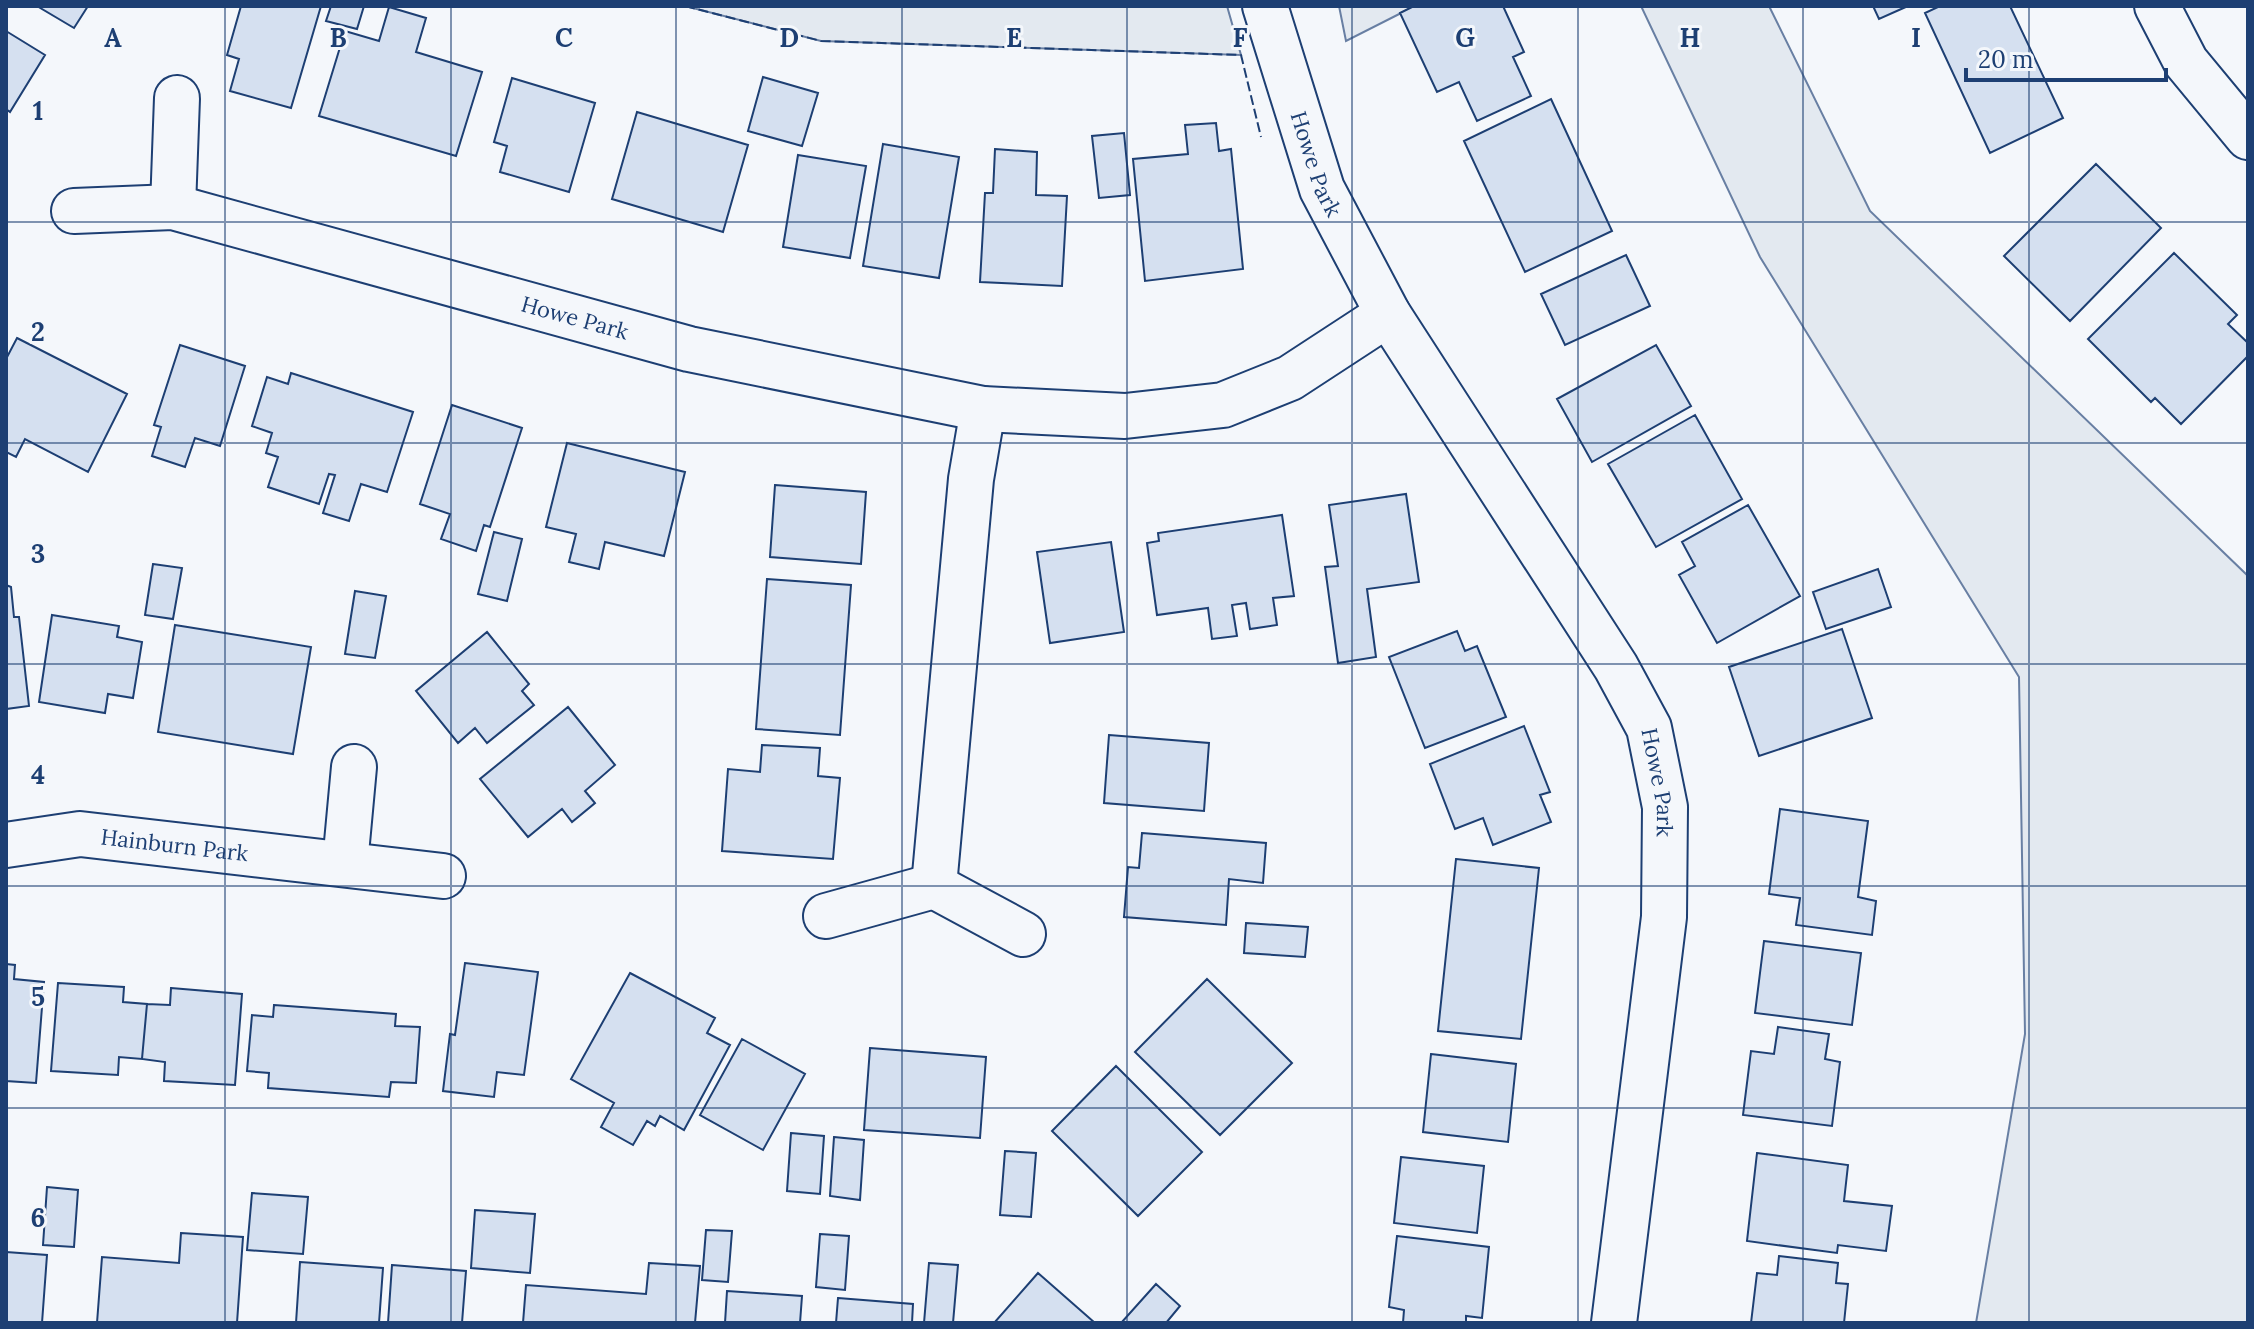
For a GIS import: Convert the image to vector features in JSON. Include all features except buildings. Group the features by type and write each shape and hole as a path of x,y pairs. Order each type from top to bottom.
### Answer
{"street":[{"name":"Howe Park","path":"1265,6 1322,189 1388,314 1616,667 1649,728 1665,807 1664,917 1614,1323"},
{"path":"2157,6 2186,62 2248,137"},
{"path":"173,207 177,98"},
{"name":"Howe Park","path":"74,211 173,207 689,349 983,409 1125,416 1223,405 1290,378 1388,314"},
{"path":"934,886 971,479 983,409"},
{"path":"345,864 354,767"},
{"name":"Hainburn Park","path":"6,845 80,834 443,876"},
{"path":"826,916 934,886 1023,934"}],"shaded area":[{"path":"685,6 1227,6 1241,55 821,41"},
{"path":"1339,6 1415,6 1346,41"},
{"path":"1641,6 1769,6 1870,211 2248,576 2248,1323 1976,1323 2025,1034 2019,677 1760,257"}],"fence":[{"path":"685,6 821,41 1241,55 1261,137"}]}
